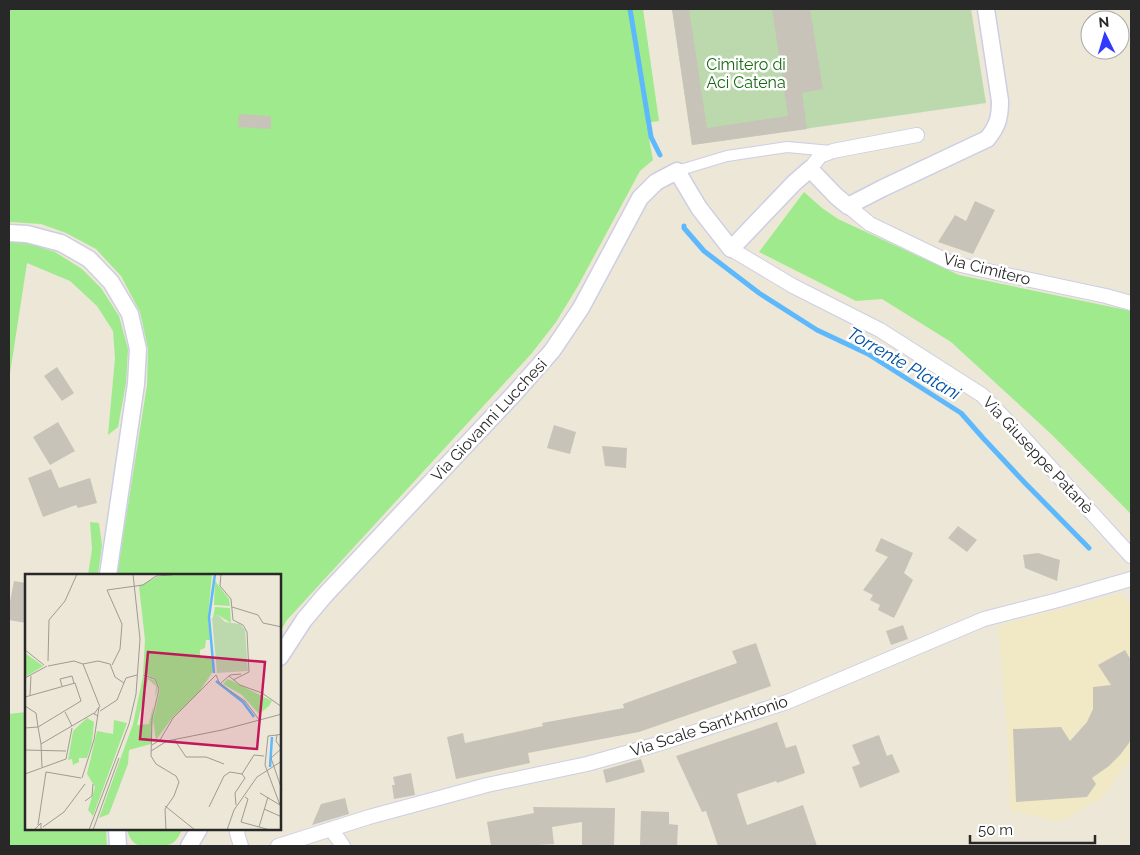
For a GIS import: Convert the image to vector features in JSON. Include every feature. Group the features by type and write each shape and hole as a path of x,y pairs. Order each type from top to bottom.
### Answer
{"street":[{"path":"848,206 987,139 994,131 1000,116 1000,101 986,9"},
{"path":"731,249 794,183 810,169 820,156 833,151 917,135"},
{"path":"677,171 727,156 787,147 833,151"},
{"name":"Via Cimitero","path":"810,169 836,196 870,224 949,262 1131,303"},
{"name":"Via Giuseppe Patanè","path":"677,171 699,208 731,249 793,286 880,330 982,395 1022,436 1131,556"},
{"name":"Via Giovanni Lucchesi","path":"281,655 304,620 325,595 552,351 581,308 640,198 656,182 677,171"},
{"path":"9,233 26,234 61,243 89,259 111,282 130,314 138,349 136,384 108,574"},
{"name":"Via Scale Sant'Antonio","path":"278,846 370,817 487,785 587,764 658,744 787,702 984,619 1131,579"},
{"path":"331,829 343,846"},
{"path":"189,846 199,830"},
{"path":"238,830 241,846"}],"shaded area":[{"path":"1120,594 1131,604 1131,757 1104,796 1068,818 1055,821 1010,810 1008,737 998,632 1002,624"}],"green space":[{"path":"9,9 643,9 659,121 646,123 653,160 640,171 578,286 556,322 532,353 287,620 281,630 281,574 117,574 147,385 148,349 140,312 121,276 96,249 66,233 41,224 9,222"},
{"name":"Cimitero di Aci Catena","path":"672,9 971,9 986,103 692,145"},
{"path":"804,192 838,219 959,275 1131,311 1131,514 1050,433 951,342 882,299 856,301 759,252"},
{"path":"9,241 25,242 55,252 82,269 101,288 119,316 128,349 126,383 118,427 108,435 115,358 113,331 97,306 70,281 27,263 9,380"},
{"path":"90,522 99,523 102,545 98,574 88,574 92,549"},
{"path":"25,712 25,830 106,830 107,846 9,846 9,714"},
{"path":"127,830 182,830 171,844 151,847 136,844"}],"building":[{"path":"672,9 689,9 707,128 788,116 772,9 810,9 823,89 802,93 807,129 692,145"},
{"path":"239,114 271,116 271,129 238,127"},
{"path":"975,201 995,210 973,254 938,242 955,215 966,221"},
{"path":"57,367 74,393 62,401 44,376"},
{"path":"58,422 75,451 50,465 33,437"},
{"path":"554,425 576,432 570,454 547,448"},
{"path":"602,446 627,448 626,468 605,466"},
{"path":"51,469 59,488 90,478 97,503 78,508 76,505 43,517 28,478"},
{"path":"958,526 977,540 967,552 948,538"},
{"path":"881,538 913,553 904,573 913,580 894,618 878,610 880,605 870,600 873,595 863,590 888,557 875,551"},
{"path":"1038,553 1060,560 1057,581 1025,568 1023,555"},
{"path":"14,581 25,583 25,623 9,620 9,607"},
{"path":"903,625 908,639 891,645 886,631"},
{"path":"756,643 771,686 639,732 528,753 530,763 456,779 447,737 463,733 465,743 543,726 542,723 624,708 623,704 737,663 732,651"},
{"path":"1125,650 1131,660 1131,738 1129,743 1109,766 1092,778 1096,784 1087,797 1016,802 1013,729 1061,727 1070,741 1087,722 1093,709 1093,687 1111,685 1098,665"},
{"path":"777,722 786,748 796,745 805,773 737,794 747,825 803,805 817,846 718,846 706,811 702,812 676,756"},
{"path":"879,735 887,756 892,754 900,772 860,788 852,767 860,764 852,745"},
{"path":"641,759 645,772 606,783 603,770"},
{"path":"411,773 415,795 394,799 392,785 395,785 393,777"},
{"path":"345,798 349,814 312,825 321,804"},
{"path":"533,807 615,808 614,846 582,846 582,822 552,827 554,844 491,846 487,822 534,813"},
{"path":"641,811 669,812 669,824 678,825 677,846 640,845"}],"waterway":[{"name":"Torrente Platani","path":"630,9 651,137 660,155"},
{"name":"Torrente Platani","path":"684,226 704,251 759,293 817,330 868,354 961,413 1025,483 1089,548"}]}
